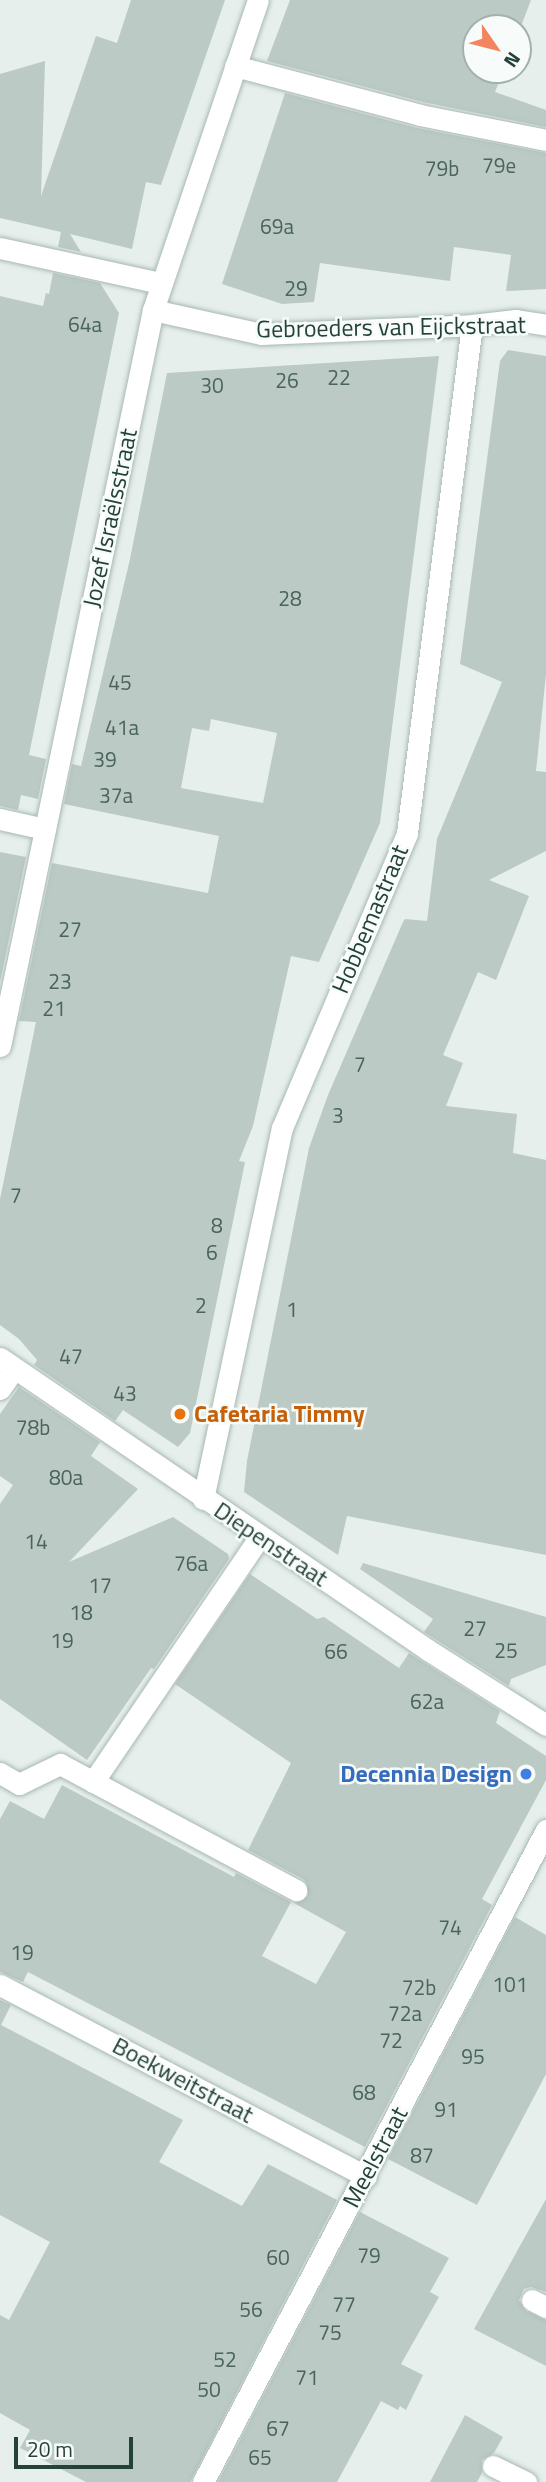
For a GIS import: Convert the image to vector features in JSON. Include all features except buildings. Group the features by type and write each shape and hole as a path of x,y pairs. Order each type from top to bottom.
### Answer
{"street":[{"name":"Jozef Israëlsstraat","path":"0,1046 153,310 258,0"},
{"path":"235,66 420,116 546,140"},
{"path":"0,248 160,283"},
{"name":"Gebroeders van Eijckstraat","path":"153,310 261,334 472,325 516,320 546,325"},
{"name":"Hobbemastraat","path":"203,1499 282,1128 407,833 472,325"},
{"path":"0,818 46,829"},
{"path":"0,1389 7,1364"},
{"name":"Diepenstraat","path":"7,1364 428,1650 546,1725"},
{"path":"93,1782 260,1536"},
{"path":"0,1773 19,1784 60,1764 296,1890"},
{"name":"Meelstraat","path":"202,2482 366,2176 546,1830"},
{"name":"Boekweitstraat","path":"0,1985 366,2176"},
{"path":"493,2466 526,2482"}],"place":[{"name":"Cafetaria Timmy","path":"180,1414"},
{"name":"Decennia Design","path":"526,1774"}]}
